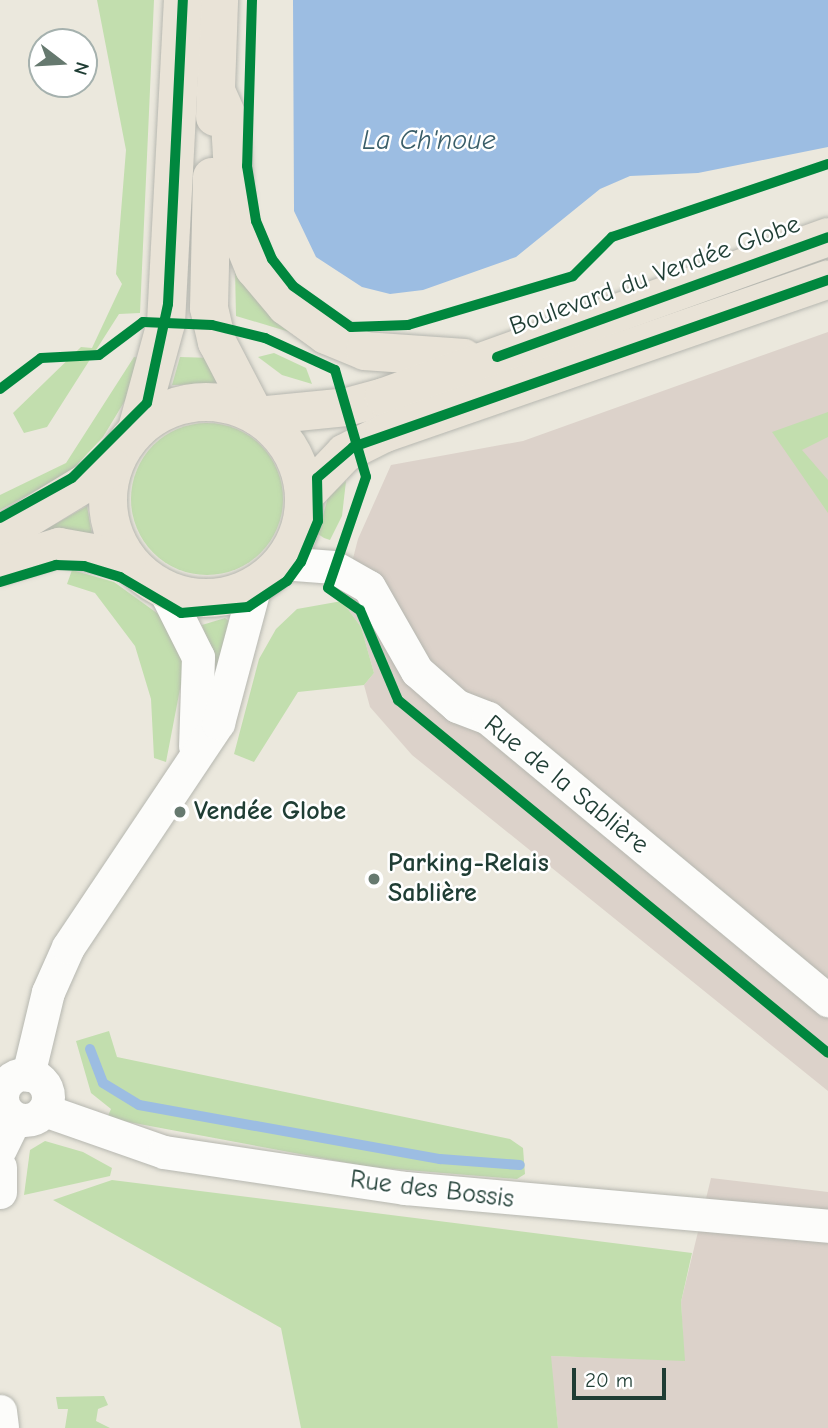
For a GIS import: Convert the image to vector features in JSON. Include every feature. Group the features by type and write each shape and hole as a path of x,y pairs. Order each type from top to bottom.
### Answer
{"main road":[{"path":"0,535 112,467 137,429 166,323 183,0"},
{"path":"112,467 108,515 127,559 164,589 210,598 268,574 294,543 304,496 291,450 256,414 217,342 209,308 219,0"},
{"path":"216,91 230,122 236,224 254,268 286,306 326,335 365,351 420,359 497,357"},
{"name":"Boulevard du Vendée Globe","path":"256,414 354,406 828,237"},
{"path":"304,496 345,453 385,433 828,280"},
{"path":"137,429 180,404 218,402 256,414"},
{"path":"0,565 59,547 127,559"}],"street":[{"name":"Rue de la Sablière","path":"268,574 334,567 369,587 409,664 457,706 488,718 828,999"},
{"path":"0,1149 46,1091 28,1075 48,992 68,947 218,723 268,574"},
{"path":"164,589 198,657 193,760"},
{"name":"Rue des Bossis","path":"29,1114 164,1152 378,1184 828,1226"},
{"path":"0,1167 0,1192"},
{"path":"0,1411 2,1428"}],"shaded area":[{"path":"828,332 828,1091 412,755 370,707 364,685 374,673 361,627 342,601 358,539 391,465 523,441"},
{"path":"711,1178 828,1192 828,1428 558,1428 550,1356 684,1360 681,1302"}],"green space":[{"path":"97,0 154,0 140,313 119,314 47,427 24,433 13,413 81,347 92,348 122,284 116,274 126,150"},
{"path":"235,268 293,333 236,316"},
{"path":"274,353 306,368 312,384 282,375 258,357"},
{"path":"134,357 139,358 126,399 103,437 70,472 0,510 0,495 66,463"},
{"path":"180,357 213,358 222,384 172,385"},
{"path":"828,412 828,437 802,450 828,480 828,513 772,432"},
{"path":"207,423 236,429 261,445 277,470 283,499 277,528 261,553 236,569 207,575 178,569 153,553 137,528 131,499 137,470 153,445 178,429"},
{"path":"346,481 342,516 330,540 318,534 328,497"},
{"path":"87,506 92,535 0,546 47,529"},
{"path":"72,570 114,582 161,616 185,663 166,762 154,758 151,699 135,646 95,593 67,584"},
{"path":"342,601 361,627 374,673 364,685 298,692 254,762 234,754 259,659 276,629 297,609"},
{"path":"225,618 230,622 212,685 212,654 202,625"},
{"path":"109,1031 117,1057 510,1139 523,1148 525,1174 517,1179 370,1167 107,1118 111,1109 91,1093 76,1041"},
{"path":"45,1141 83,1152 112,1168 110,1176 24,1195 30,1150"},
{"path":"112,1180 692,1253 681,1302 685,1361 551,1356 558,1428 301,1428 281,1328 53,1200"},
{"path":"104,1396 108,1405 98,1409 96,1421 110,1428 65,1428 68,1409 58,1409 56,1397"}],"water":[{"name":"La Ch'noue","path":"293,0 828,0 828,147 698,173 630,176 600,189 516,257 423,290 390,294 362,287 316,257 294,211"}],"waterway":[{"path":"90,1049 103,1083 139,1105 440,1159 520,1165"}],"cycle path":[{"path":"0,518 72,478 147,403 168,304 183,0"},
{"path":"252,0 247,166 256,221 272,259 293,286 351,327 408,325 573,276 612,237 828,164"},
{"path":"497,357 828,237"},
{"path":"0,582 56,565 84,566 120,577 181,613 248,607 287,581 301,562 318,521 317,478 353,447 828,280"},
{"path":"0,389 41,358 99,355 143,322 212,325 265,338 335,370 366,477 328,588 360,610 398,700 828,1053"}],"place":[{"name":"Vendée Globe","path":"180,812"},
{"name":"Parking-Relais Sablière","path":"374,879"}]}
